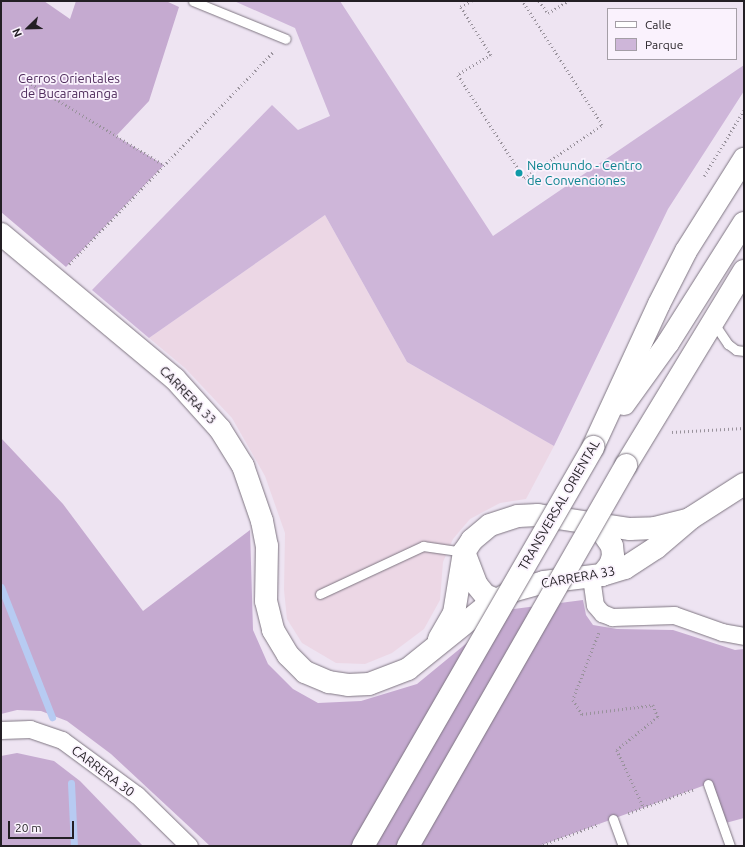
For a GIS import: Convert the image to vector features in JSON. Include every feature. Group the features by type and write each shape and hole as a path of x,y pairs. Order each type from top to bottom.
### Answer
{"main road":[{"name":"TRANSVERSAL ORIENTAL","path":"363,846 593,447 659,304 686,251 744,159"},
{"path":"593,447 668,343 744,223"},
{"name":"CARRERA 33","path":"1,234 175,379 220,429 243,466 255,495 267,546 266,601 273,630 288,655 305,672 329,682 348,685 369,684 389,678 424,658 496,600 527,586 596,576 636,563 691,518 744,484"},
{"path":"408,846 626,465 744,272"},
{"name":"CARRERA 33","path":"424,658 445,631 454,613 464,552 481,530 500,520 518,516 538,515 598,526 643,529 691,518"},
{"path":"596,576 610,565 613,556 612,546 598,526"},
{"path":"464,552 476,584 485,595 496,600"}],"street":[{"path":"596,576 595,605 612,617 674,615 722,632 744,636"},
{"name":"CARRERA 30","path":"1,730 30,729 62,740 137,795 189,846"}],"lane":[{"path":"193,1 286,39"},
{"path":"713,322 728,344 736,350 744,351"},
{"path":"320,594 423,546 464,552"},
{"path":"708,784 730,846"},
{"path":"613,819 623,846"}],"path":[{"path":"472,1 461,7 491,55 458,75 524,178 602,125 522,1"},
{"path":"540,1 548,13 568,1"},
{"path":"55,279 286,39"},
{"path":"28,82 164,165"},
{"path":"672,432 744,428"},
{"path":"606,614 573,700 582,714 653,705 658,716 617,750 644,808"}],"shaded area":[{"path":"325,215 407,362 554,446 526,499 500,503 470,519 453,539 443,562 440,600 424,629 392,653 365,664 336,663 302,643 287,619 284,590 285,533 265,476 232,418 185,368 149,338"}],"green space":[{"name":"Cerros Orientales de Bucaramanga","path":"1,1 44,1 70,19 76,1 166,1 179,7 149,101 116,136 164,165 66,267 1,212"},
{"path":"234,1 340,1 493,236 744,65 744,91 668,209 554,446 407,362 325,215 149,338 92,290 272,105 298,130 330,116 295,28"},
{"path":"1,438 63,504 143,611 250,530 253,630 268,664 293,689 318,703 361,701 417,684 507,610 583,600 586,615 593,625 617,629 673,630 735,650 744,649 744,818 722,824 708,784 539,846 210,846 111,754 67,721 41,711 17,710 1,714"},
{"path":"17,753 54,761 80,781 143,846 1,846 1,756"}],"waterway":[{"path":"1,587 52,717"},
{"path":"71,783 74,846"}],"place":[{"name":"Neomundo - Centro de Convenciones","path":"519,173"}]}
